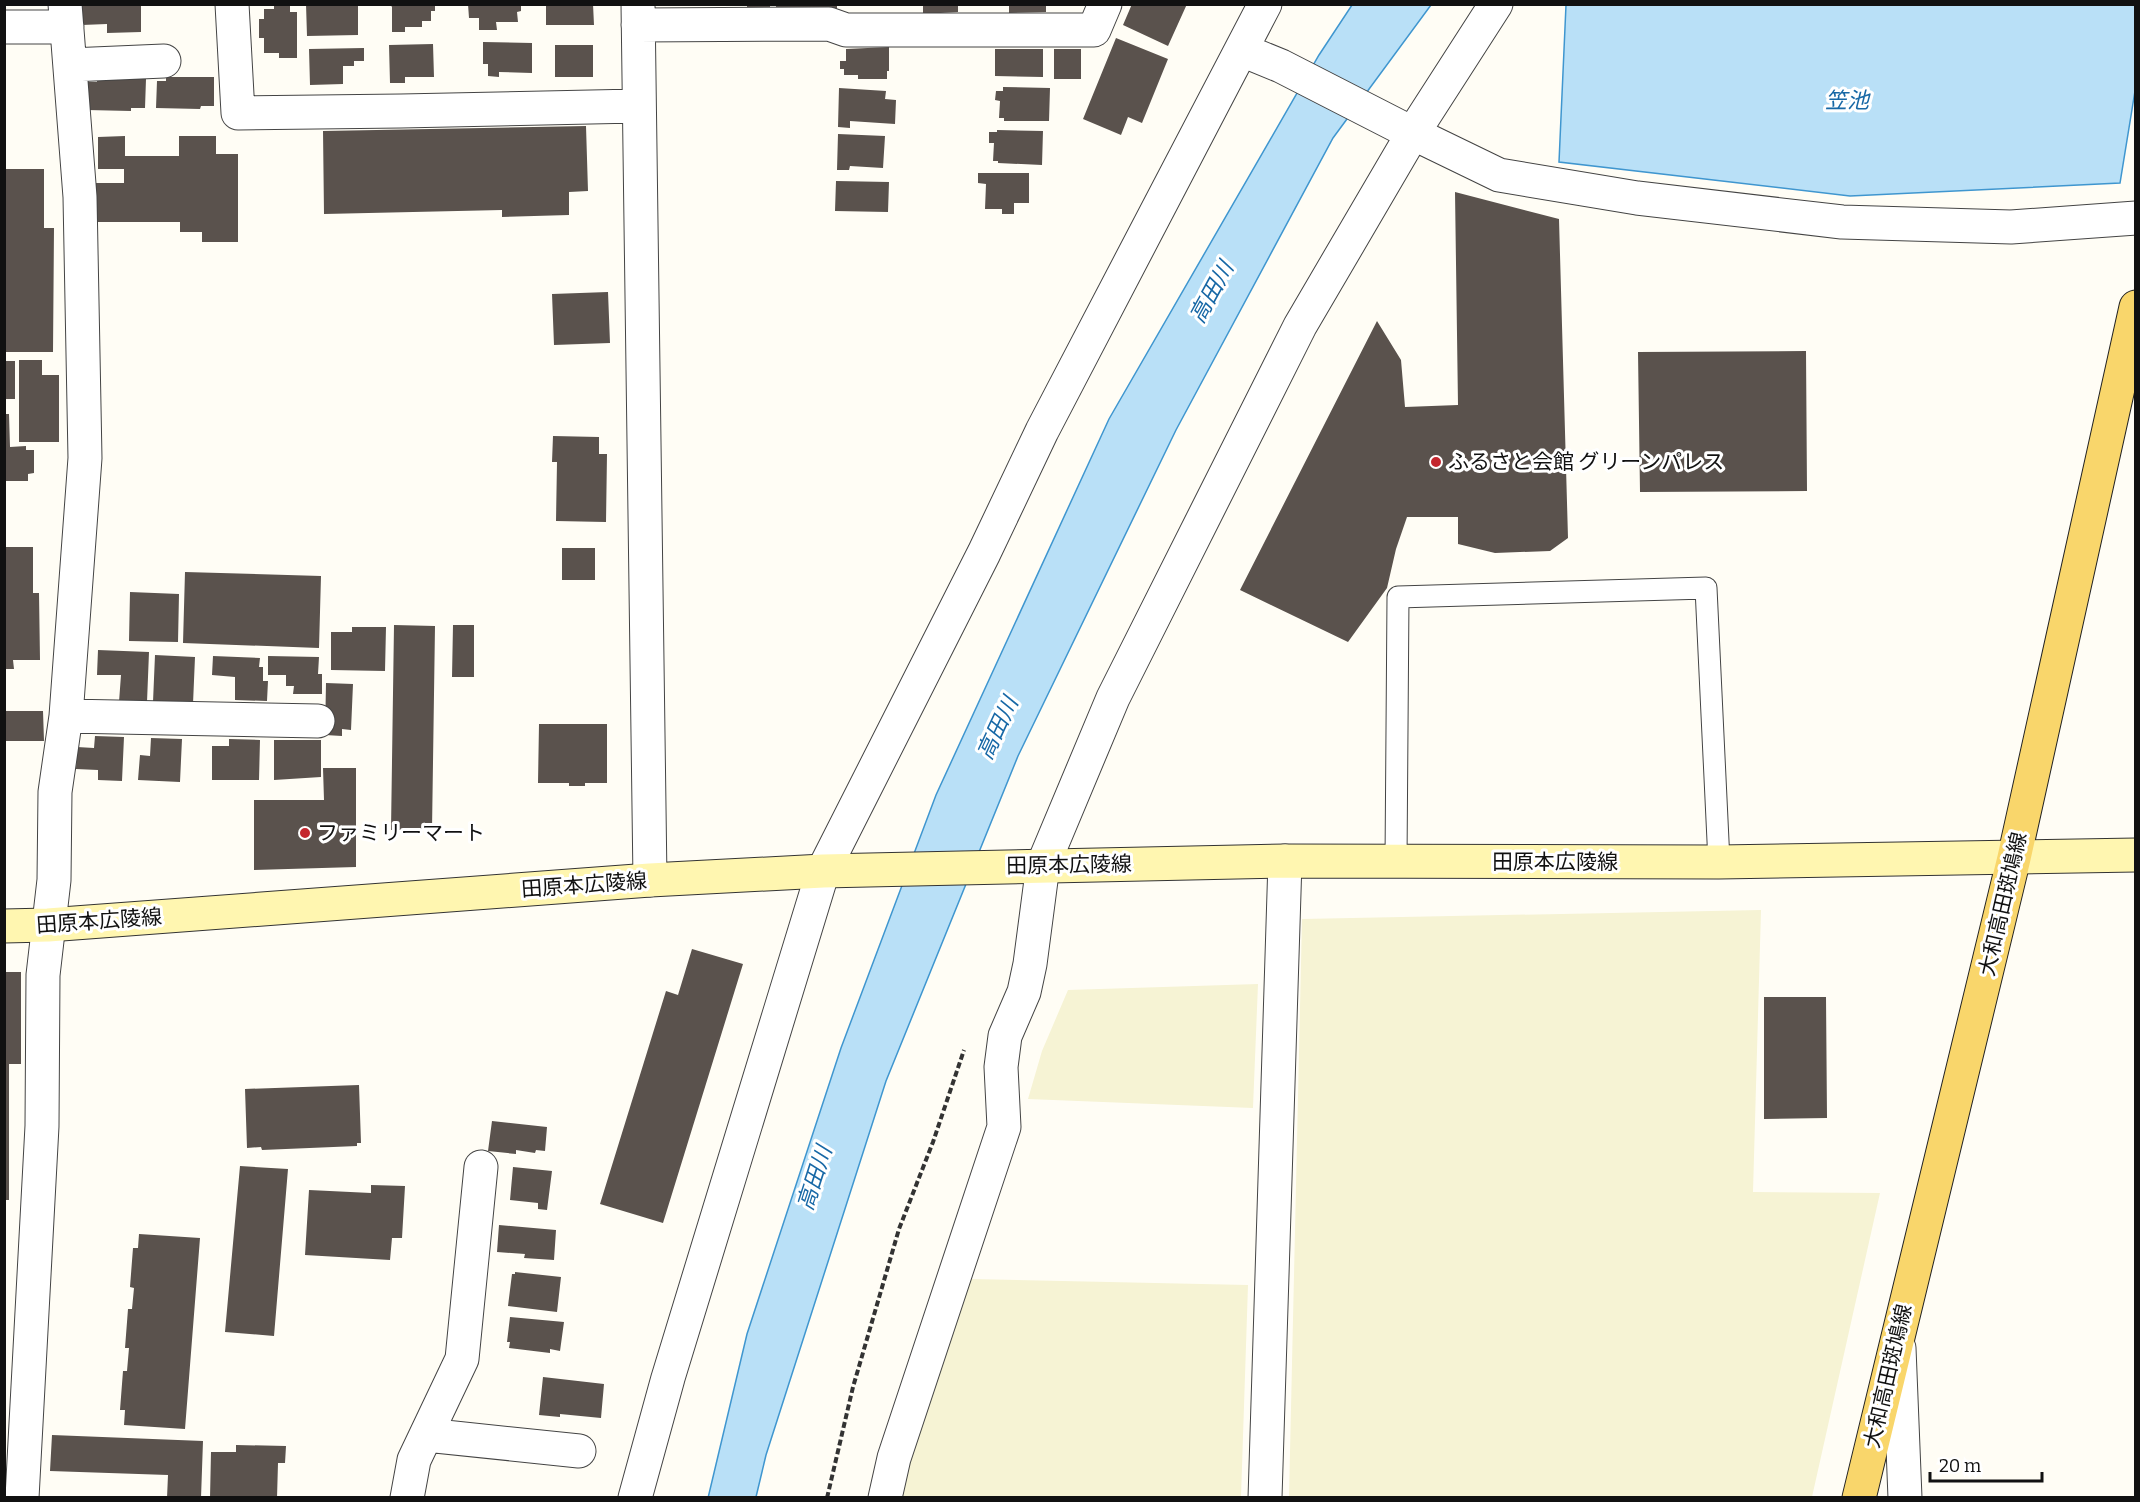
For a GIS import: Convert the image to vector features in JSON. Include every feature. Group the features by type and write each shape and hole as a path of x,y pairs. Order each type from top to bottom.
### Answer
{"main road":[{"name":"大和高田斑鳩線","path":"1859,1497 2014,858 2136,307"},
{"name":"田原本広陵線","path":"4,926 48,925 650,880 835,871 1285,861 1719,862 2136,855"}],"street":[{"path":"232,4 238,112 638,106"},
{"path":"650,880 638,15 829,24 846,30 1094,30 1105,4"},
{"path":"635,1497 668,1378 835,871 1042,431 1265,4"},
{"path":"885,1497 894,1458 1004,1127 1001,1067 1005,1036 1024,992 1030,964 1033,865 1113,698 1294,336 1406,130 1496,4"},
{"path":"4,27 66,16 80,197 85,458 66,716 55,792 54,880 43,975 42,1126 22,1497"},
{"path":"1242,50 1281,66 1499,175 1660,201 1842,222 2011,227 2136,218"},
{"path":"70,65 164,61"},
{"path":"66,716 318,721"},
{"path":"1265,1497 1285,861"},
{"path":"407,1497 414,1460 462,1359 481,1167"},
{"path":"1899,1329 1905,1497"},
{"path":"426,1435 579,1451"}],"lane":[{"path":"1396,862 1398,597 1706,588 1719,862"}],"path":[{"path":"827,1497 854,1387 899,1229 933,1142 965,1048"}],"shaded area":[{"path":"1761,910 1753,1192 1880,1193 1812,1497 1289,1497 1302,919"},
{"path":"1258,984 1253,1108 1028,1099 1042,1051 1068,990"},
{"path":"971,1279 1248,1285 1241,1497 896,1498"}],"water":[{"name":"高田川","path":"1352,5 1431,5 1333,138 1176,430 1018,756 886,1081 766,1455 756,1497 708,1498 747,1334 841,1048 936,795 1109,419 1319,55"},
{"name":"笠池","path":"1566,5 2135,5 2135,91 2120,183 1850,196 1559,162"}],"building":[{"path":"82,4 141,4 141,32 107,33 107,24 82,25"},
{"path":"274,4 290,4 290,12 297,12 297,58 279,58 279,53 264,53 264,38 259,38 259,19 264,19 264,9 274,9"},
{"path":"306,4 358,5 358,35 307,36"},
{"path":"390,4 435,4 435,11 431,11 431,21 422,21 422,27 405,27 405,32 392,32"},
{"path":"468,4 521,4 521,11 517,12 518,22 496,22 497,30 479,30 479,18 469,18"},
{"path":"546,4 593,4 594,25 546,25"},
{"path":"776,4 837,4 837,12 776,9"},
{"path":"923,4 958,4 958,12 923,14"},
{"path":"1009,4 1046,4 1046,12 1009,13"},
{"path":"1132,4 1187,4 1168,46 1123,25"},
{"path":"747,5 770,5 770,9 747,9"},
{"path":"1116,38 1168,59 1142,123 1128,117 1121,135 1083,119"},
{"path":"483,42 532,43 532,73 499,72 499,77 488,76 488,64 483,64"},
{"path":"433,44 434,77 405,77 405,83 390,83 389,45"},
{"path":"555,45 593,45 593,77 555,77"},
{"path":"889,47 887,79 858,79 858,75 844,75 844,69 840,69 840,61 846,61 846,49"},
{"path":"364,48 364,61 354,61 354,66 343,66 343,84 310,85 309,49"},
{"path":"995,49 1043,49 1043,77 995,76"},
{"path":"1054,49 1081,49 1081,79 1054,79"},
{"path":"166,77 214,77 214,106 201,106 200,109 156,108 157,81 166,81"},
{"path":"97,79 146,79 145,108 131,108 131,111 87,110 88,82 97,82"},
{"path":"1003,87 1050,88 1049,121 1004,121 1004,118 999,118 1000,101 995,100 996,91 1003,91"},
{"path":"839,88 886,91 885,99 896,100 895,124 850,121 850,128 838,127"},
{"path":"586,126 588,191 569,192 569,215 502,217 502,210 324,214 323,131"},
{"path":"997,130 1043,131 1042,165 993,161 994,143 989,143 989,132 997,132"},
{"path":"838,134 885,136 883,168 850,166 849,170 837,170"},
{"path":"125,136 125,156 179,156 179,136 216,136 216,154 238,154 238,242 202,242 202,232 180,232 180,222 94,222 94,183 124,183 124,169 98,169 98,137"},
{"path":"4,169 44,169 44,228 54,228 53,352 4,352"},
{"path":"978,173 1029,173 1029,203 1014,203 1014,214 1002,214 1002,209 985,209 986,184 978,183"},
{"path":"836,181 889,182 888,212 835,211"},
{"name":"ふるさと会館 グリーンパレス","path":"1455,192 1559,219 1568,538 1550,551 1495,553 1458,544 1458,517 1407,517 1396,549 1387,588 1348,642 1240,590 1377,321 1401,360 1405,407 1458,405"},
{"path":"608,292 610,343 554,345 552,294"},
{"name":"ふるさと会館 グリーンパレス","path":"1806,351 1807,491 1640,492 1638,352"},
{"path":"19,360 42,360 42,375 59,375 59,442 19,442"},
{"path":"4,361 15,361 15,399 4,399"},
{"path":"4,414 9,414 10,447 26,446 26,450 34,450 34,473 28,474 28,481 4,481"},
{"path":"553,436 599,437 599,454 607,454 606,522 556,521 557,462 552,462"},
{"path":"4,547 33,547 33,593 39,593 40,660 13,660 14,669 4,669"},
{"path":"562,548 595,548 595,580 562,580"},
{"path":"185,572 321,576 319,648 183,643"},
{"path":"130,592 179,594 178,642 129,641"},
{"path":"394,625 435,626 432,830 391,830"},
{"path":"453,625 474,625 474,677 452,677"},
{"path":"352,627 386,627 385,671 331,670 331,632 352,632"},
{"path":"98,650 149,652 147,702 119,702 121,675 97,675"},
{"path":"155,655 195,657 193,704 153,702"},
{"path":"213,656 260,658 259,667 263,667 263,681 268,681 267,701 235,700 235,677 212,675"},
{"path":"268,656 319,657 318,674 322,674 322,694 293,694 294,686 286,686 286,675 268,675"},
{"path":"326,683 353,684 351,730 342,729 342,736 325,735"},
{"path":"4,711 43,711 44,741 4,741"},
{"path":"539,724 607,724 607,783 569,786 569,783 538,783"},
{"path":"95,736 124,737 122,781 98,780 98,770 76,769 77,747 94,748"},
{"path":"151,738 182,739 180,782 138,780 140,755 150,756"},
{"path":"229,739 260,740 259,780 212,780 212,746 229,746"},
{"path":"274,740 321,740 321,777 274,780"},
{"name":"ファミリーマート","path":"323,768 356,768 356,867 254,870 254,800 324,800"},
{"path":"692,949 743,964 663,1223 600,1204 666,991 678,995"},
{"path":"4,972 21,972 21,1064 9,1064 9,1200 4,1200"},
{"path":"1764,997 1826,997 1827,1118 1764,1119"},
{"path":"359,1085 361,1143 357,1143 357,1146 262,1150 261,1147 247,1148 245,1089"},
{"path":"492,1121 547,1127 545,1151 536,1150 535,1153 516,1150 516,1154 488,1151"},
{"path":"240,1166 288,1169 274,1336 225,1332"},
{"path":"513,1167 552,1171 547,1210 538,1209 538,1203 510,1200"},
{"path":"371,1185 405,1186 402,1238 392,1238 390,1260 305,1255 309,1190 371,1193"},
{"path":"499,1225 556,1230 554,1260 524,1258 525,1254 497,1252"},
{"path":"139,1234 200,1238 185,1429 124,1425 125,1410 120,1410 123,1371 127,1371 129,1348 125,1348 128,1309 132,1309 134,1288 130,1287 133,1248 138,1248"},
{"path":"515,1272 561,1277 557,1312 508,1306 512,1274"},
{"path":"510,1317 564,1322 560,1351 550,1349 550,1353 509,1348 510,1342 507,1342"},
{"path":"543,1377 604,1384 601,1418 560,1414 560,1417 539,1415"},
{"path":"52,1435 203,1441 201,1498 167,1498 168,1475 50,1471"},
{"path":"236,1445 286,1446 285,1463 278,1463 277,1498 210,1498 211,1452 236,1452"}],"place":[{"name":"ふるさと会館 グリーンパレス","path":"1436,462"},
{"name":"ファミリーマート","path":"305,833"}]}
